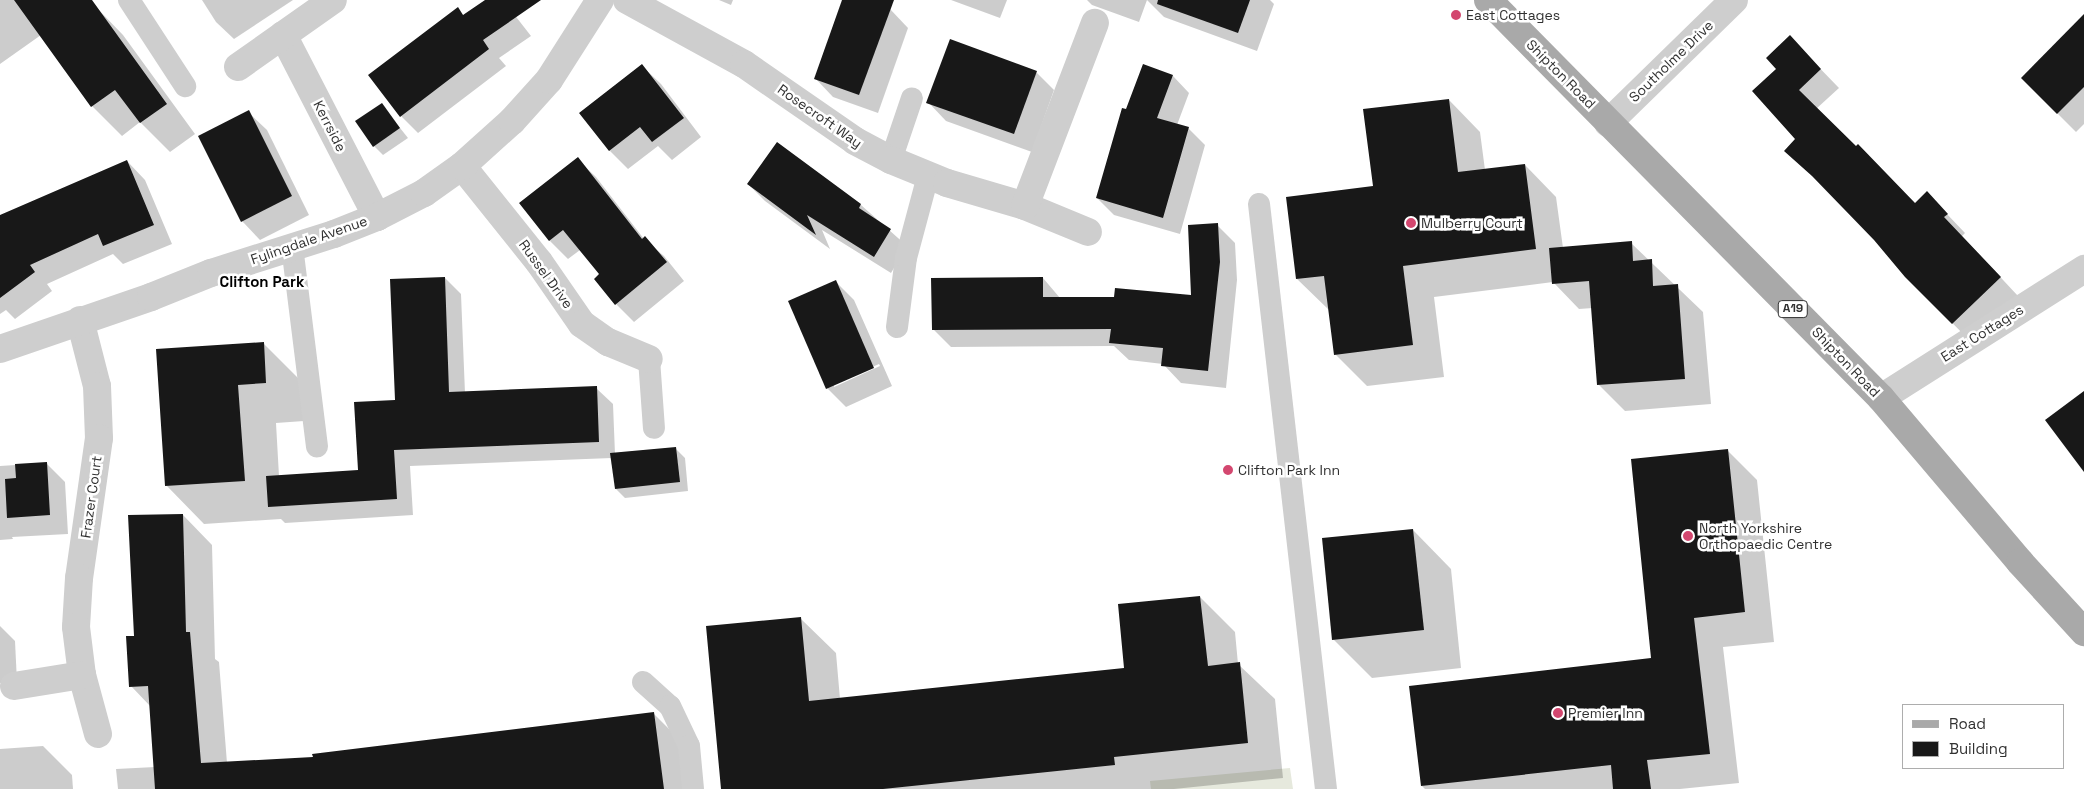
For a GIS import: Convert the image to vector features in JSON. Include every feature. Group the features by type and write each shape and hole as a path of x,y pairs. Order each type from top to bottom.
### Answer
{"main road":[{"name":"Shipton Road","path":"1488,0 1881,398 2020,562 2084,632"}],"street":[{"path":"238,67 333,0"},
{"name":"Fylingdale Avenue","path":"0,350 292,246 334,234 377,217 424,193 462,166 512,121 549,80 600,0"},
{"name":"Rosecroft Way","path":"627,0 744,64 855,141 890,160 928,176 1025,206 1088,232"},
{"name":"Southolme Drive","path":"1608,123 1734,0"},
{"path":"1025,206 1095,23"},
{"name":"Kerrside","path":"283,35 377,217"},
{"name":"Russel Drive","path":"462,166 539,262 582,324 608,342 649,359"},
{"name":"East Cottages","path":"1881,398 2084,269"},
{"name":"Frazer Court","path":"80,320 97,386 99,438 79,578 76,626 82,675 98,734"},
{"path":"14,686 82,675"}],"lane":[{"path":"128,0 185,86"},
{"path":"890,160 912,98"},
{"path":"897,327 906,258 928,176"},
{"path":"1259,204 1326,789"},
{"path":"292,246 317,446"},
{"path":"649,359 654,428"},
{"path":"643,682 670,706 689,746 693,789"}],"shaded area":[{"path":"1290,768 1293,789 1151,789 1150,781"}],"building":[{"path":"14,0 92,0 167,104 140,123 115,90 91,107"},
{"path":"485,0 541,0 483,40 489,49 400,117 368,75 458,7 463,15"},
{"path":"842,0 894,0 859,95 814,79"},
{"path":"1158,0 1250,0 1238,33 1157,4"},
{"path":"2084,14 2084,87 2057,114 2021,78"},
{"path":"1790,35 1821,69 1799,90 1856,146 1858,144 1915,203 1927,191 1948,214 1944,217 2001,277 1952,324 1905,277 1874,240 1812,176 1784,151 1795,139 1752,91 1776,69 1766,58"},
{"path":"950,39 1037,71 1014,134 926,103"},
{"path":"642,64 684,118 652,142 640,127 609,151 579,113"},
{"path":"1143,64 1173,75 1157,118 1189,127 1163,218 1096,198 1122,108 1126,109"},
{"name":"Mulberry Court","path":"1449,99 1458,172 1525,164 1536,249 1403,266 1413,345 1334,355 1324,276 1296,279 1286,197 1373,186 1363,109"},
{"path":"382,103 400,128 373,147 355,121"},
{"path":"249,110 292,196 241,222 198,136"},
{"path":"777,142 861,204 859,208 891,229 874,257 807,215 816,235 747,184"},
{"path":"578,157 642,239 645,236 667,262 615,305 594,279 599,274 563,230 549,241 519,203"},
{"path":"127,160 154,225 103,246 98,234 30,265 35,272 0,298 0,215"},
{"path":"1218,223 1220,262 1208,371 1161,366 1163,348 1109,343 1111,329 932,330 931,278 1043,277 1043,297 1114,297 1115,288 1191,295 1188,225"},
{"path":"1632,241 1633,261 1652,259 1653,286 1678,284 1685,379 1597,385 1589,281 1552,284 1549,248"},
{"path":"445,277 449,392 597,386 599,442 394,450 397,499 268,507 266,476 358,470 354,402 395,400 390,279"},
{"path":"836,280 874,368 826,389 788,301"},
{"path":"264,342 266,383 238,385 245,481 165,486 156,349"},
{"path":"2084,391 2084,472 2045,420"},
{"path":"676,447 680,482 615,489 610,453"},
{"name":"Premier Inn","path":"1728,449 1745,612 1694,618 1710,754 1647,760 1651,789 1613,789 1611,765 1421,786 1409,686 1651,658 1631,459"},
{"path":"47,462 50,515 7,518 5,479 16,478 15,464"},
{"path":"183,514 186,632 190,632 201,763 313,757 312,754 654,712 664,789 155,789 148,686 129,687 126,636 134,636 128,515"},
{"path":"1413,529 1424,630 1332,640 1322,538"},
{"path":"1200,596 1208,666 1240,662 1248,743 1114,757 1115,765 883,789 721,789 706,626 801,617 809,701 1124,668 1118,604"}],"place":[{"name":"East Cottages","path":"1456,15"},
{"name":"Mulberry Court","path":"1411,223"},
{"name":"Clifton Park Inn","path":"1228,470"},
{"name":"North Yorkshire Orthopaedic Centre","path":"1688,536"},
{"name":"Premier Inn","path":"1558,713"}],"district":[{"name":"Clifton Park","path":"262,282"}]}
